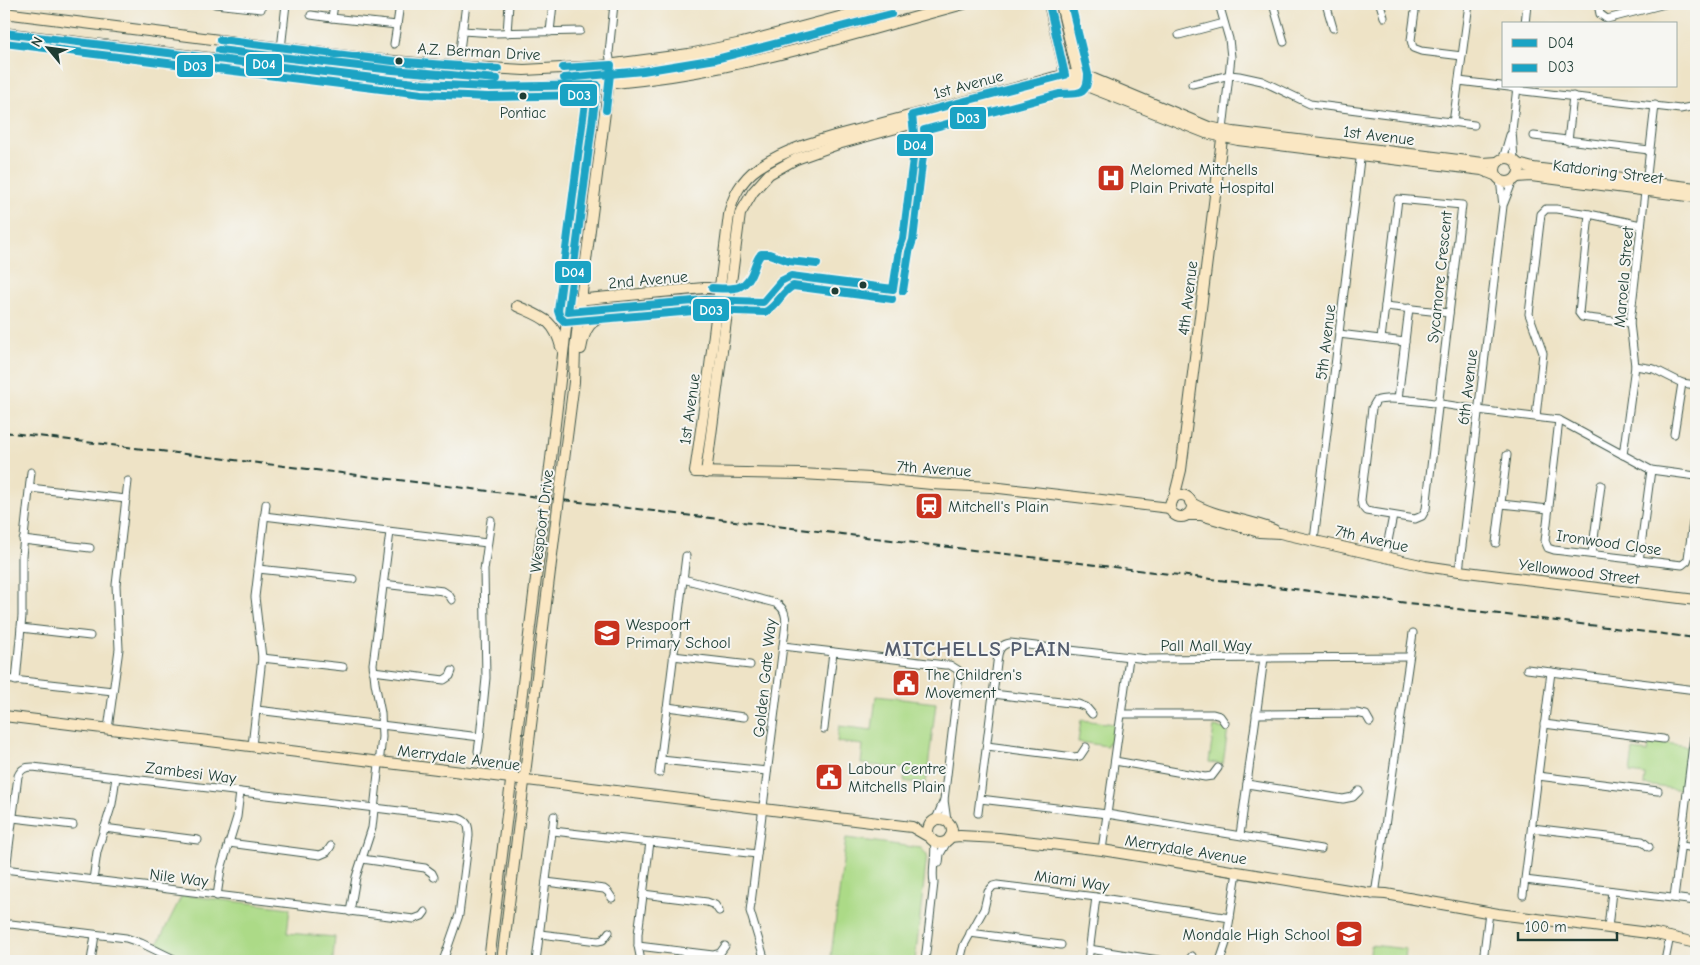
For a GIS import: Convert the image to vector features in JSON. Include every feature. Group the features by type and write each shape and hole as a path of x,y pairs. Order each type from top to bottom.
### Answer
{"street":[{"path":"215,4 261,9"},
{"path":"279,67 286,4"},
{"path":"332,18 334,4"},
{"path":"394,44 400,4"},
{"path":"460,50 466,4"},
{"path":"507,32 510,4"},
{"path":"550,32 553,4"},
{"path":"612,64 609,53 614,4"},
{"name":"A.Z. Berman Drive","path":"4,13 372,59 524,70 600,66 714,49 888,4"},
{"name":"A.Z. Berman Drive","path":"4,33 279,67 453,86 546,88 609,84 693,72 745,62 964,4"},
{"path":"1049,4 1065,79"},
{"path":"1061,4 1078,79"},
{"path":"1219,4 1231,49 1223,134"},
{"path":"1273,4 1284,42"},
{"path":"1326,4 1334,28"},
{"path":"1380,4 1384,17"},
{"path":"1416,4 1411,40 1413,48 1422,51 1462,56"},
{"path":"1453,123 1469,4"},
{"path":"1525,22 1527,4"},
{"path":"1598,4 1600,14 1607,19 1649,6 1665,4"},
{"path":"311,15 397,25"},
{"path":"1179,35 1224,22"},
{"path":"462,31 580,31"},
{"path":"600,66 609,53"},
{"name":"Wespoort Drive","path":"502,961 574,382 575,349 581,300 612,64"},
{"name":"Wespoort Drive","path":"488,961 544,521 562,353 600,66"},
{"path":"1192,84 1230,75 1262,82 1310,104 1474,125"},
{"name":"1st Avenue","path":"694,472 731,206 740,186 756,169 798,148 912,114 1065,79 1094,78 1209,126 1223,134 1361,151 1483,163 1500,160"},
{"name":"1st Avenue","path":"706,473 740,214 752,192 769,174 778,168 838,144 1065,79"},
{"path":"1459,81 1502,86"},
{"path":"1512,130 1495,168 1498,178 1506,182 1515,179 1519,170 1516,162 1512,130 1517,88 1680,109 1696,106"},
{"path":"1568,141 1573,96"},
{"name":"Maroela Street","path":"1623,455 1635,366 1630,323 1654,105"},
{"name":"4th Avenue","path":"1172,503 1181,470 1223,134"},
{"path":"1534,136 1649,150"},
{"name":"1st Avenue","path":"1361,151 1482,170 1498,178"},
{"name":"5th Avenue","path":"1314,540 1361,151"},
{"path":"1500,160 1509,158 1516,162"},
{"name":"Katdoring Street","path":"1516,162 1533,168 1645,186 1696,197"},
{"name":"Katdoring Street","path":"1515,179 1531,176 1645,186 1696,188"},
{"name":"6th Avenue","path":"1498,178 1503,206"},
{"name":"6th Avenue","path":"1459,571 1503,206 1515,179"},
{"path":"740,186 752,192"},
{"name":"Sycamore Crescent","path":"1381,339 1398,199 1462,205 1424,514 1416,519 1393,516"},
{"path":"1536,416 1543,353 1529,314 1540,216 1543,211 1549,209 1589,214 1641,226"},
{"path":"1589,214 1578,313 1582,317 1630,323"},
{"name":"2nd Avenue","path":"569,300 719,288 730,289"},
{"name":"2nd Avenue","path":"568,312 728,300"},
{"path":"517,306 550,323 556,330 562,353"},
{"path":"1385,306 1449,313"},
{"path":"574,382 584,336 592,323 600,317 636,307"},
{"path":"1398,399 1410,308"},
{"path":"1339,334 1405,342"},
{"path":"1635,366 1658,371 1682,383 1696,385"},
{"path":"1674,434 1682,383"},
{"path":"1385,556 1393,516 1366,511 1361,504 1372,408 1379,399 1398,399 1559,420 1651,470 1696,476"},
{"name":"Ironwood Close","path":"1559,420 1545,541 1547,547 1554,550 1639,561 1684,564 1688,558 1694,515"},
{"path":"1496,543 1507,455"},
{"name":"4th Avenue","path":"1181,470 1184,489 1189,500"},
{"path":"1639,561 1651,470"},
{"path":"16,681 21,628 23,540 31,472"},
{"name":"7th Avenue","path":"694,472 854,476 1172,503"},
{"path":"108,729 119,642 116,585 128,481"},
{"path":"1592,554 1601,485"},
{"path":"30,488 126,499"},
{"path":"1180,496 1189,500 1191,509 1187,514 1177,516 1171,511 1172,503 1180,496"},
{"name":"7th Avenue","path":"1189,500 1203,509 1261,524 1280,533"},
{"path":"252,746 262,658 256,597 266,504"},
{"path":"1501,504 1549,509"},
{"name":"7th Avenue","path":"1187,514 1201,515 1259,532 1280,533 1425,566 1459,571"},
{"path":"264,516 487,543"},
{"path":"478,751 486,678 484,583 491,520"},
{"path":"350,912 353,888 372,828 380,762 383,725 373,671 390,532"},
{"path":"23,540 90,548"},
{"path":"659,773 686,556"},
{"path":"258,569 353,579"},
{"name":"Yellowwood Street","path":"1459,571 1696,600"},
{"name":"Golden Gate Way","path":"683,579 780,605 785,612 783,646 750,911 766,961"},
{"path":"383,584 443,591 452,600"},
{"path":"21,628 90,636"},
{"path":"1371,894 1376,888 1413,633"},
{"name":"Pall Mall Way","path":"993,694 998,652 1006,644 1010,643 1129,658 1409,657"},
{"path":"783,646 950,665 958,670 959,675 942,821"},
{"path":"824,729 833,652"},
{"path":"673,656 750,665"},
{"path":"262,658 343,667"},
{"path":"1102,850 1129,658"},
{"path":"1240,835 1264,658"},
{"path":"1528,668 1696,690"},
{"path":"373,671 444,680 450,676 452,671"},
{"path":"1524,895 1551,672"},
{"path":"4,679 113,692"},
{"path":"978,813 993,694 1078,704 1086,707 1092,714"},
{"path":"667,707 744,716"},
{"path":"257,710 480,737"},
{"path":"1256,714 1356,712 1366,715 1370,722"},
{"path":"1122,714 1213,714 1220,716 1225,723"},
{"name":"Merrydale Avenue","path":"4,716 912,827 942,821 968,832 993,835 999,838"},
{"path":"1674,898 1695,743 1696,720"},
{"path":"1544,724 1663,738"},
{"path":"987,746 1074,757 1080,756 1086,746"},
{"path":"661,760 767,771"},
{"path":"1115,762 1205,777 1212,776 1218,768"},
{"name":"Zambesi Way","path":"5,869 18,776 20,771 26,767 33,766 458,818 468,825 469,836 459,915 443,961"},
{"path":"1538,776 1658,791"},
{"path":"93,880 97,852 112,804 116,777"},
{"path":"1247,784 1343,799 1353,798 1359,791"},
{"path":"217,896 221,869 237,817 240,792"},
{"path":"1687,794 1696,795"},
{"path":"980,799 1107,814 1321,849"},
{"path":"536,961 554,816"},
{"path":"13,818 73,825"},
{"path":"934,883 940,854 952,830 942,821"},
{"path":"924,961 934,883 935,855 929,827 942,821"},
{"name":"Merrydale Avenue","path":"912,827 932,839"},
{"path":"104,828 198,840"},
{"path":"1532,828 1642,841 1649,847"},
{"path":"553,830 757,854"},
{"name":"Merrydale Avenue","path":"949,838 960,836 999,838 1102,850 1371,894 1420,906 1474,914 1492,913 1670,936 1696,943"},
{"path":"932,839 941,842 949,838"},
{"path":"642,961 638,946 650,842"},
{"path":"229,843 320,854 327,852 331,846"},
{"path":"1681,846 1696,848"},
{"path":"362,859 425,868 434,877"},
{"name":"Nile Way","path":"5,869 414,919 422,916 425,912"},
{"path":"1220,961 1226,943 1236,872"},
{"path":"1525,880 1696,901"},
{"path":"546,882 604,889 612,898"},
{"name":"Miami Way","path":"960,961 964,945 984,909 988,892 992,886 997,885 1096,897 1230,918"},
{"path":"1608,928 1612,891"},
{"path":"643,894 707,902 715,905 719,911"},
{"path":"1088,961 1096,897"},
{"path":"1483,961 1492,913"},
{"path":"4,925 11,924 130,939 178,961"},
{"path":"540,934 598,941 603,940 609,932"},
{"path":"970,933 1061,945"},
{"path":"92,961 94,935"},
{"path":"1665,961 1670,936"},
{"path":"638,946 713,955 720,953 725,946"},
{"path":"1090,949 1165,961"}],"green space":[{"path":"876,696 936,703 926,784 904,781 906,769 861,764 863,745 837,742 839,726 872,730"},
{"path":"1081,720 1115,724 1112,743 1108,742 1107,746 1078,742"},
{"path":"1214,727 1228,729 1223,764 1209,762"},
{"path":"1649,741 1688,746 1683,790 1644,785 1645,775 1630,773 1633,750 1648,752"},
{"path":"846,838 921,848 927,855 915,961 873,961 831,956"},
{"path":"182,895 290,908 287,933 335,937 334,961 251,961 246,959 244,961 191,961 157,945"},
{"path":"1371,945 1406,949 1405,961 1369,961"}],"railway":[{"path":"4,432 1696,638"}],"transit line":[{"name":"D04","path":"4,33 423,84 488,87 597,85 568,312 705,300 763,302 781,281 791,276 893,289 899,250 903,239 915,143 912,115 1065,75 1049,4"},
{"name":"D03","path":"903,291 909,252 913,240 925,138 924,130 1059,94 1076,93 1084,90 1088,74 1071,4"},
{"name":"D03","path":"564,78 643,71 716,59 891,14"},
{"name":"D04","path":"220,40 393,61 498,69"},
{"name":"D03","path":"4,43 422,94 488,97 586,95 558,311 560,317 565,322 705,310 765,312 773,307 785,292 793,286 892,299"},
{"name":"D03","path":"219,50 393,70 497,79"},
{"name":"D04","path":"563,68 611,65 606,110"},
{"name":"D04","path":"712,288 732,288 743,285 751,276 761,254 769,254 789,261 817,264"}],"place":[{"name":"Pontiac","path":"523,96"},
{"name":"Melomed Mitchells Plain Private Hospital","path":"1111,178"},
{"name":"Mitchell's Plain","path":"929,506"},
{"name":"Wespoort Primary School","path":"607,633"},
{"name":"The Children's Movement","path":"906,683"},
{"name":"Labour Centre Mitchells Plain","path":"829,777"},
{"name":"Mondale High School","path":"1349,934"}],"district":[{"name":"MITCHELLS PLAIN","path":"978,649"}]}
